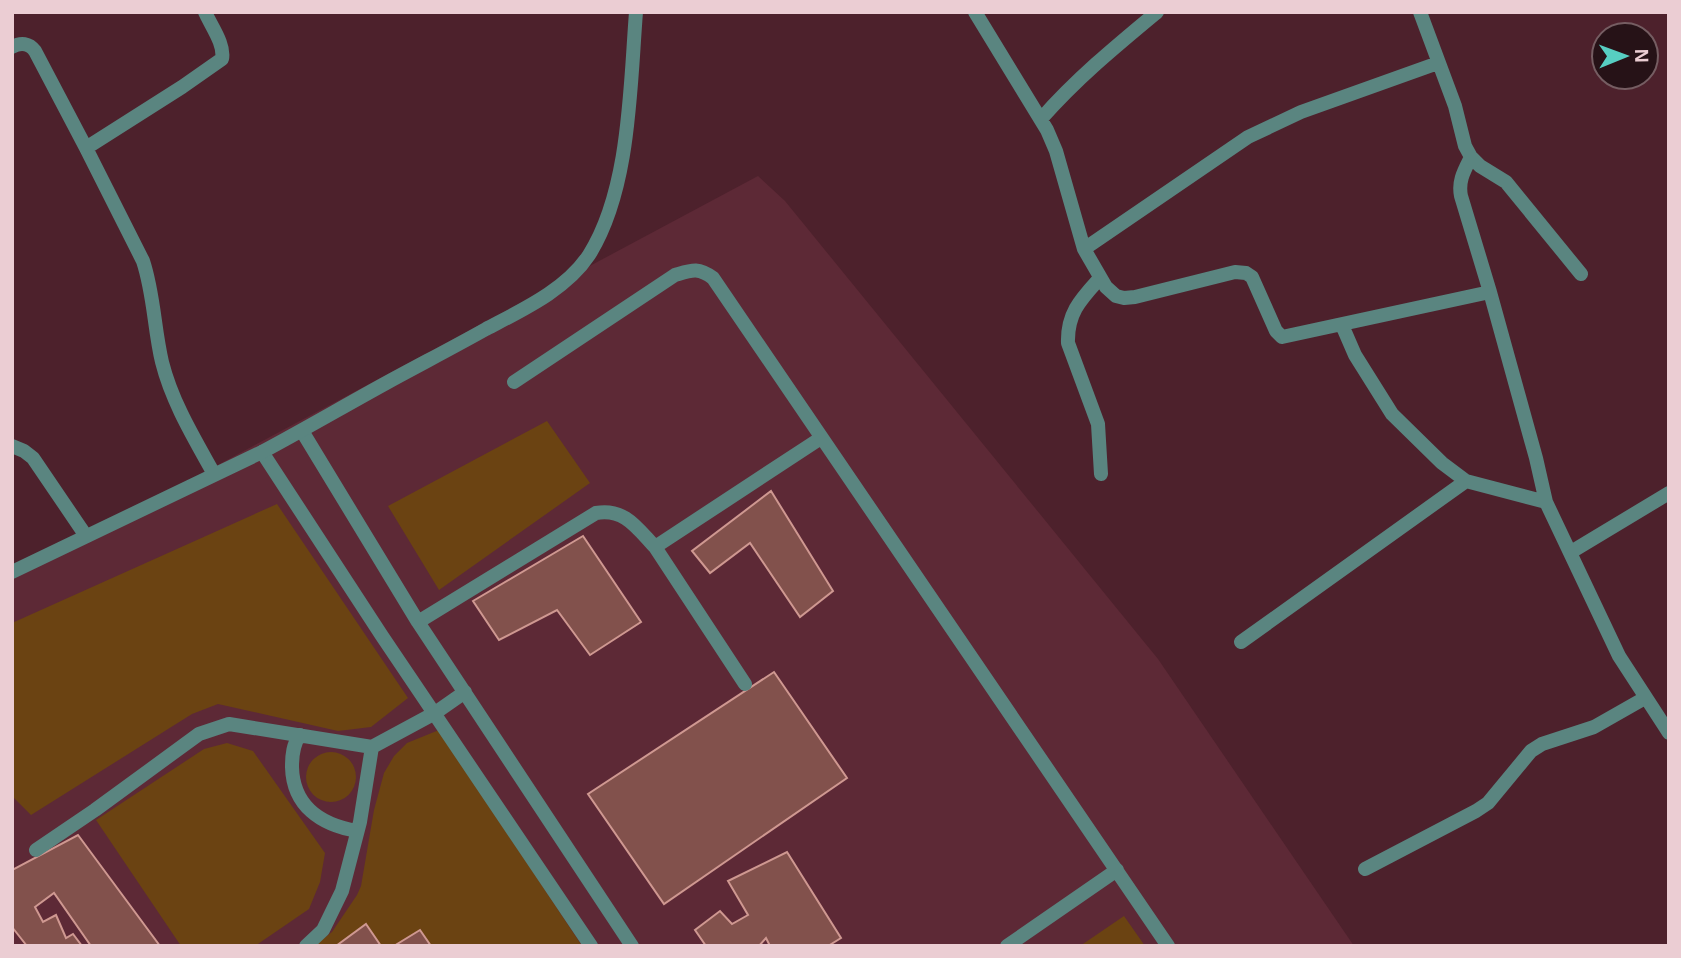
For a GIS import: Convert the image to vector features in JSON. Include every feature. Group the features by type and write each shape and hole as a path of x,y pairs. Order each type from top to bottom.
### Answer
{"street":[{"path":"86,148 222,59 222,48 205,12"},
{"path":"12,572 262,452 539,301 563,283 588,257 604,225 617,185 625,134 636,12"},
{"path":"975,12 1048,130 1084,249 1106,288 1116,296 1124,298 1241,272 1252,277 1276,331 1282,337 1490,292"},
{"path":"1041,119 1095,64 1157,12"},
{"path":"1420,12 1471,157 1506,182 1581,274"},
{"path":"12,47 21,43 27,44 35,51 143,261 167,380 184,420 214,474"},
{"path":"1084,249 1248,137 1301,112 1438,62"},
{"path":"1471,157 1461,177 1461,196 1490,292 1546,502 1619,656 1669,733"},
{"path":"514,382 675,275 692,270 703,271 713,278 1168,946"},
{"path":"1100,278 1070,320 1068,344 1098,424 1101,474"},
{"path":"1342,325 1355,355 1392,414 1442,463 1466,481 1546,502"},
{"path":"302,431 418,622 632,946"},
{"path":"655,547 821,438"},
{"path":"12,446 33,458 86,536"},
{"path":"262,452 382,636 591,946"},
{"path":"1241,642 1466,481"},
{"path":"1571,552 1669,493"},
{"path":"418,622 596,513 615,513 625,517 655,547 745,684"},
{"path":"36,850 199,734 229,724 372,747 435,713 466,692"},
{"path":"1365,869 1488,803 1531,751 1542,744 1594,727 1645,698"},
{"path":"300,735 293,748 292,762 293,782 298,797 321,819 357,831"},
{"path":"306,946 323,930 342,891 357,831 372,747"},
{"path":"1006,946 1116,870"}],"shaded area":[{"path":"758,176 785,201 1158,659 1354,946 12,946 12,575"},
{"path":"547,421 590,483 439,590 388,506"},
{"path":"277,504 408,698 371,727 338,731 218,704 192,714 31,815 12,796 12,623"},
{"path":"439,730 582,946 431,946 420,930 394,946 381,946 366,924 336,946 314,946 332,932 361,886 374,810 384,773 394,756 407,743"},
{"path":"227,743 253,751 325,853 320,882 309,909 255,946 181,946 96,820 204,749"},
{"path":"331,752 349,759 356,777 349,795 331,802 313,795 306,777 313,759"},
{"path":"1124,916 1145,946 1080,946"}],"building":[{"path":"771,491 833,591 800,617 750,543 710,573 692,551"},
{"path":"583,536 641,622 590,655 557,610 499,640 473,601"},
{"path":"774,672 847,778 664,904 588,794"},
{"path":"78,835 160,946 91,946 54,893 35,907 43,922 56,915 66,938 73,934 82,946 27,946 12,927 12,870"},
{"path":"787,852 841,938 828,946 770,946 766,938 759,946 706,946 695,930 720,911 732,924 748,915 728,881"},
{"path":"366,924 381,946 336,946"},
{"path":"420,930 431,946 394,946"}]}
